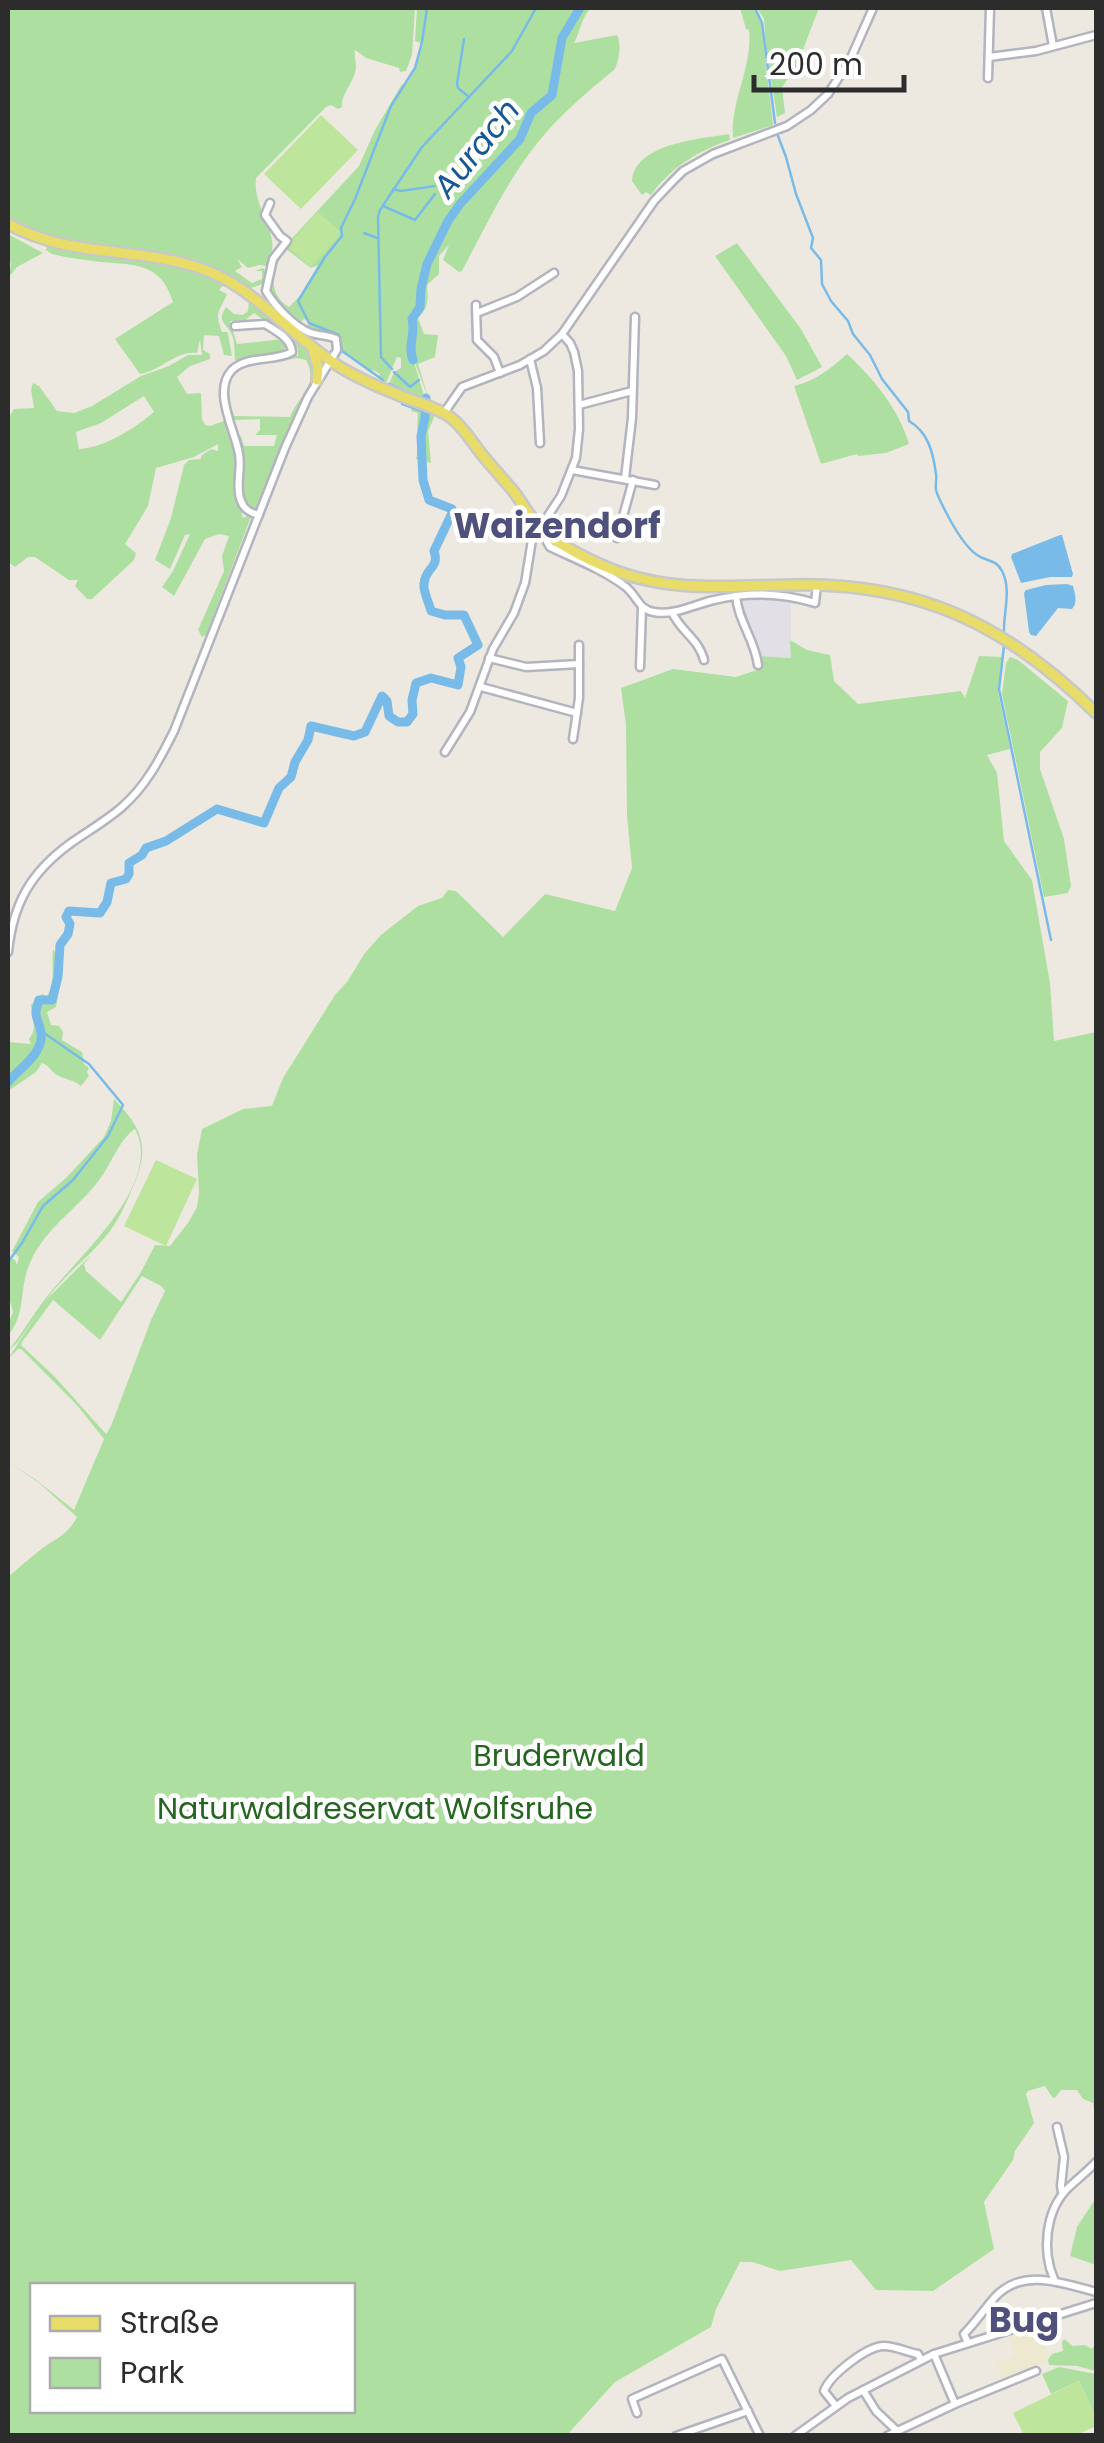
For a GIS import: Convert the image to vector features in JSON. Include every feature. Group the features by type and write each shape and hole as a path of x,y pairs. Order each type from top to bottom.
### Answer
{"main road":[{"path":"8,224 62,245 168,258 208,270 254,298 352,374 444,413 458,424 544,532 599,564 662,584 700,588 817,584 902,594 960,616 1021,648 1096,713"},
{"path":"309,344 317,360 318,380"}],"street":[{"path":"444,413 462,387 530,359 562,334 654,201 683,171 712,154 787,126 820,102 843,74 873,8"},
{"path":"988,78 990,8"},
{"path":"1046,8 1053,46"},
{"path":"989,57 1011,56 1096,35"},
{"path":"8,952 16,908 28,884 54,856 120,808 154,769 174,731 285,448 337,350 336,339 298,326 266,291 273,259 287,241 264,215 270,203"},
{"path":"500,373 494,357 476,340 476,309 517,297 554,273"},
{"path":"617,538 629,479 635,317"},
{"path":"236,326 264,324 292,347 292,352 285,356 236,366 225,383 239,452 241,502 259,516"},
{"path":"445,752 470,712 489,658 514,613 522,593 530,546 544,532 572,470 580,405 574,352 562,334"},
{"path":"530,359 537,388 540,443"},
{"path":"580,405 632,391"},
{"path":"572,470 656,485"},
{"path":"544,532 548,545 634,594 642,608 640,667"},
{"path":"642,608 672,612 736,596 779,595 815,603 817,584"},
{"path":"736,596 758,665"},
{"path":"672,612 700,647 704,660"},
{"path":"573,739 579,645"},
{"path":"489,658 526,666 580,664"},
{"path":"481,687 577,713"},
{"path":"1057,2127 1064,2157 1062,2194"},
{"path":"1054,2280 1045,2245 1053,2214 1062,2194 1096,2162"},
{"path":"968,2343 964,2334 996,2295 1008,2287 1054,2280 1096,2292"},
{"path":"795,2436 863,2390 934,2354 1096,2303"},
{"path":"836,2406 824,2390 832,2376 876,2348 884,2346 918,2354 921,2360"},
{"path":"934,2354 955,2404"},
{"path":"637,2413 632,2399 722,2359 760,2436"},
{"path":"887,2436 1036,2371"},
{"path":"863,2390 876,2411 896,2430"},
{"path":"676,2436 748,2410"}],"shaded area":[{"path":"740,598 791,598 791,658 756,656 739,609"},
{"path":"1041,2326 1049,2358 1003,2380 996,2363 1016,2357 1009,2337"}],"green space":[{"path":"8,8 415,8 412,55 406,71 366,58 355,50 355,72 342,107 326,107 256,178 272,254 267,266 248,268 237,259 242,267 235,271 252,283 262,279 262,271 255,271 263,268 265,283 248,289 229,279 219,290 227,294 218,316 222,332 228,334 232,356 224,355 219,336 204,335 203,350 210,354 210,359 190,366 177,377 187,394 201,393 205,425 224,421 226,415 237,455 236,494 243,518 251,517 202,637 198,630 224,571 222,556 229,536 219,534 205,539 174,596 162,587 190,534 185,535 170,569 155,560 171,518 184,465 189,460 201,459 211,449 218,451 218,444 194,457 156,468 148,506 125,544 136,553 134,560 92,599 87,599 75,586 78,580 69,580 35,557 28,557 15,567 8,562 8,419 14,409 34,408 33,383 57,411 74,413 141,376 188,355 202,355 200,340 197,353 182,355 140,374 115,339 173,302 162,280 146,268 52,254 46,250 49,235 8,218","holes":["144,396 154,412 119,436 79,449 76,432 101,423"]},
{"path":"417,8 591,8 574,43 617,35 620,48 614,70 565,112 527,156 462,271 443,260 449,245 439,256 439,274 427,285 427,303 418,318 424,334 438,335 435,357 418,364 429,400 411,352 425,399 389,384 394,372 401,368 401,358 397,357 386,383 378,378 380,374 373,370 371,373 343,352 334,336 308,329 309,321 297,321 268,287 283,248 359,166 375,130 402,84 405,86 414,72 423,44 415,41","holes":["286,249 311,268 318,265 301,295 289,307 274,288 281,257"]},
{"path":"740,8 754,8 761,23 773,125 733,138 749,44 749,30"},
{"path":"757,8 819,8 796,68 782,87 785,113 777,117 764,19"},
{"path":"321,115 358,150 301,209 264,174"},
{"path":"729,134 730,140 676,168 651,195 642,195 632,181 644,158 656,151"},
{"path":"318,212 342,233 311,267 287,246"},
{"path":"8,234 43,253 17,267 8,278 11,264"},
{"path":"737,243 801,329 822,367 797,380 786,356 715,256"},
{"path":"249,299 300,341 314,358 314,380 260,507 254,510 241,488 238,436 244,446 274,446 277,435 255,435 260,430 260,419 233,420 227,401 230,377 235,373 230,382 234,416 290,417 309,384 310,369 306,360 296,358 243,368 262,362 292,358 298,355 294,343 254,313 245,320 230,321 237,344 283,339 287,345 281,354 235,360 233,338 222,316 226,307 234,314 248,311"},
{"path":"847,354 884,395 909,444 886,453 857,454 821,464 794,386 822,374"},
{"path":"413,403 436,413 428,431 431,463 416,459 418,413 411,411"},
{"name":"Bruderwald","path":"790,640 807,650 830,655 834,681 858,704 961,691 965,698 979,656 1002,657 998,692 1010,749 987,755 997,773 1004,841 1032,880 1050,983 1054,1041 1096,1032 1096,2121 1093,2103 1083,2099 1077,2090 1061,2090 1055,2098 1045,2086 1028,2091 1034,2123 984,2202 994,2249 933,2291 876,2290 851,2260 780,2271 740,2262 711,2327 615,2382 567,2435 8,2435 8,1577 64,1533 77,1517 38,1482 8,1462 35,1479 74,1510 104,1439 76,1404 21,1349 8,1359 37,1314 8,1351 44,1301 114,1217 128,1195 138,1172 141,1150 135,1129 95,1185 37,1250 26,1273 18,1318 8,1336 13,1312 8,1294 8,1255 17,1265 19,1257 12,1251 38,1202 104,1137 114,1099 131,1119 140,1137 142,1157 140,1169 124,1207 110,1231 46,1300 92,1254 84,1264 86,1271 121,1302 155,1245 170,1246 197,1207 197,1155 202,1129 243,1109 272,1106 283,1078 365,953 418,906 442,898 448,890 456,891 503,937 545,894 615,911 632,868 621,688 673,669 736,677 757,670 756,656 791,658","holes":["142,1276 165,1291 106,1434 22,1342 53,1300 100,1340"]},
{"path":"1010,657 1068,701 1062,728 1040,752 1040,769 1064,839 1071,886 1068,893 1044,897 1002,694"},
{"path":"53,949 59,985 56,1007 47,1012 51,1025 59,1026 63,1032 62,1040 82,1052 89,1076 81,1086 42,1063 36,1072 8,1091 8,1042 31,1044 31,1005 50,991"},
{"path":"156,1160 197,1179 166,1246 124,1226"},
{"path":"1096,2198 1096,2265 1070,2256 1077,2227"},
{"path":"1064,2339 1073,2346 1092,2349 1096,2343 1096,2371 1049,2365 1052,2354 1063,2351"},
{"path":"1059,2367 1096,2374 1096,2418 1079,2381 1051,2394 1042,2374"},
{"path":"1079,2381 1096,2426 1076,2435 1024,2435 1013,2413"}],"water":[{"path":"1062,535 1072,577 1021,583 1012,554"},
{"path":"1073,586 1074,607 1058,608 1036,636 1031,635 1026,590"}],"waterway":[{"path":"383,380 342,351 339,335 309,323 298,301 342,236 341,228 391,106 415,68 427,8"},
{"path":"392,369 381,357 380,210 422,147 512,51 536,8"},
{"name":"Aurach","path":"413,360 412,319 420,307 427,264 460,204 520,139 531,113 552,95 562,38 580,8"},
{"path":"755,8 762,23 775,123"},
{"path":"464,39 457,84 469,97"},
{"path":"778,136 813,238 811,248 821,260 822,284 882,379 908,412 909,421 925,437 933,458 937,493 954,527 973,552 997,564 1002,571 1007,594 1004,633"},
{"path":"393,189 435,186"},
{"path":"383,206 415,220 435,194"},
{"path":"364,233 377,238"},
{"path":"394,372 410,387 419,380"},
{"path":"389,384 402,390 402,404 425,412"},
{"name":"Aurach","path":"8,1082 39,1047 37,1006 39,1000 52,1000 60,945 70,924 66,917 69,911 100,913 111,883 126,879 129,863 146,848 166,841 217,809 264,823 279,788 291,777 311,726 354,736 365,732 382,696 387,701 389,716 407,722 413,714 416,683 431,678 458,685 458,658 478,645 464,615 431,611 424,590 425,578 435,561 434,551 453,511 429,500 423,480 421,436 426,398"},
{"path":"1004,646 999,689 1051,940"},
{"path":"8,1262 43,1206 73,1180 108,1136 123,1105 89,1064 41,1031"}],"district":[{"name":"Waizendorf","path":"557,525"},
{"name":"Bug","path":"1024,2319"}],"park label":[{"name":"Naturwaldreservat Wolfsruhe","path":"375,1808"}]}
